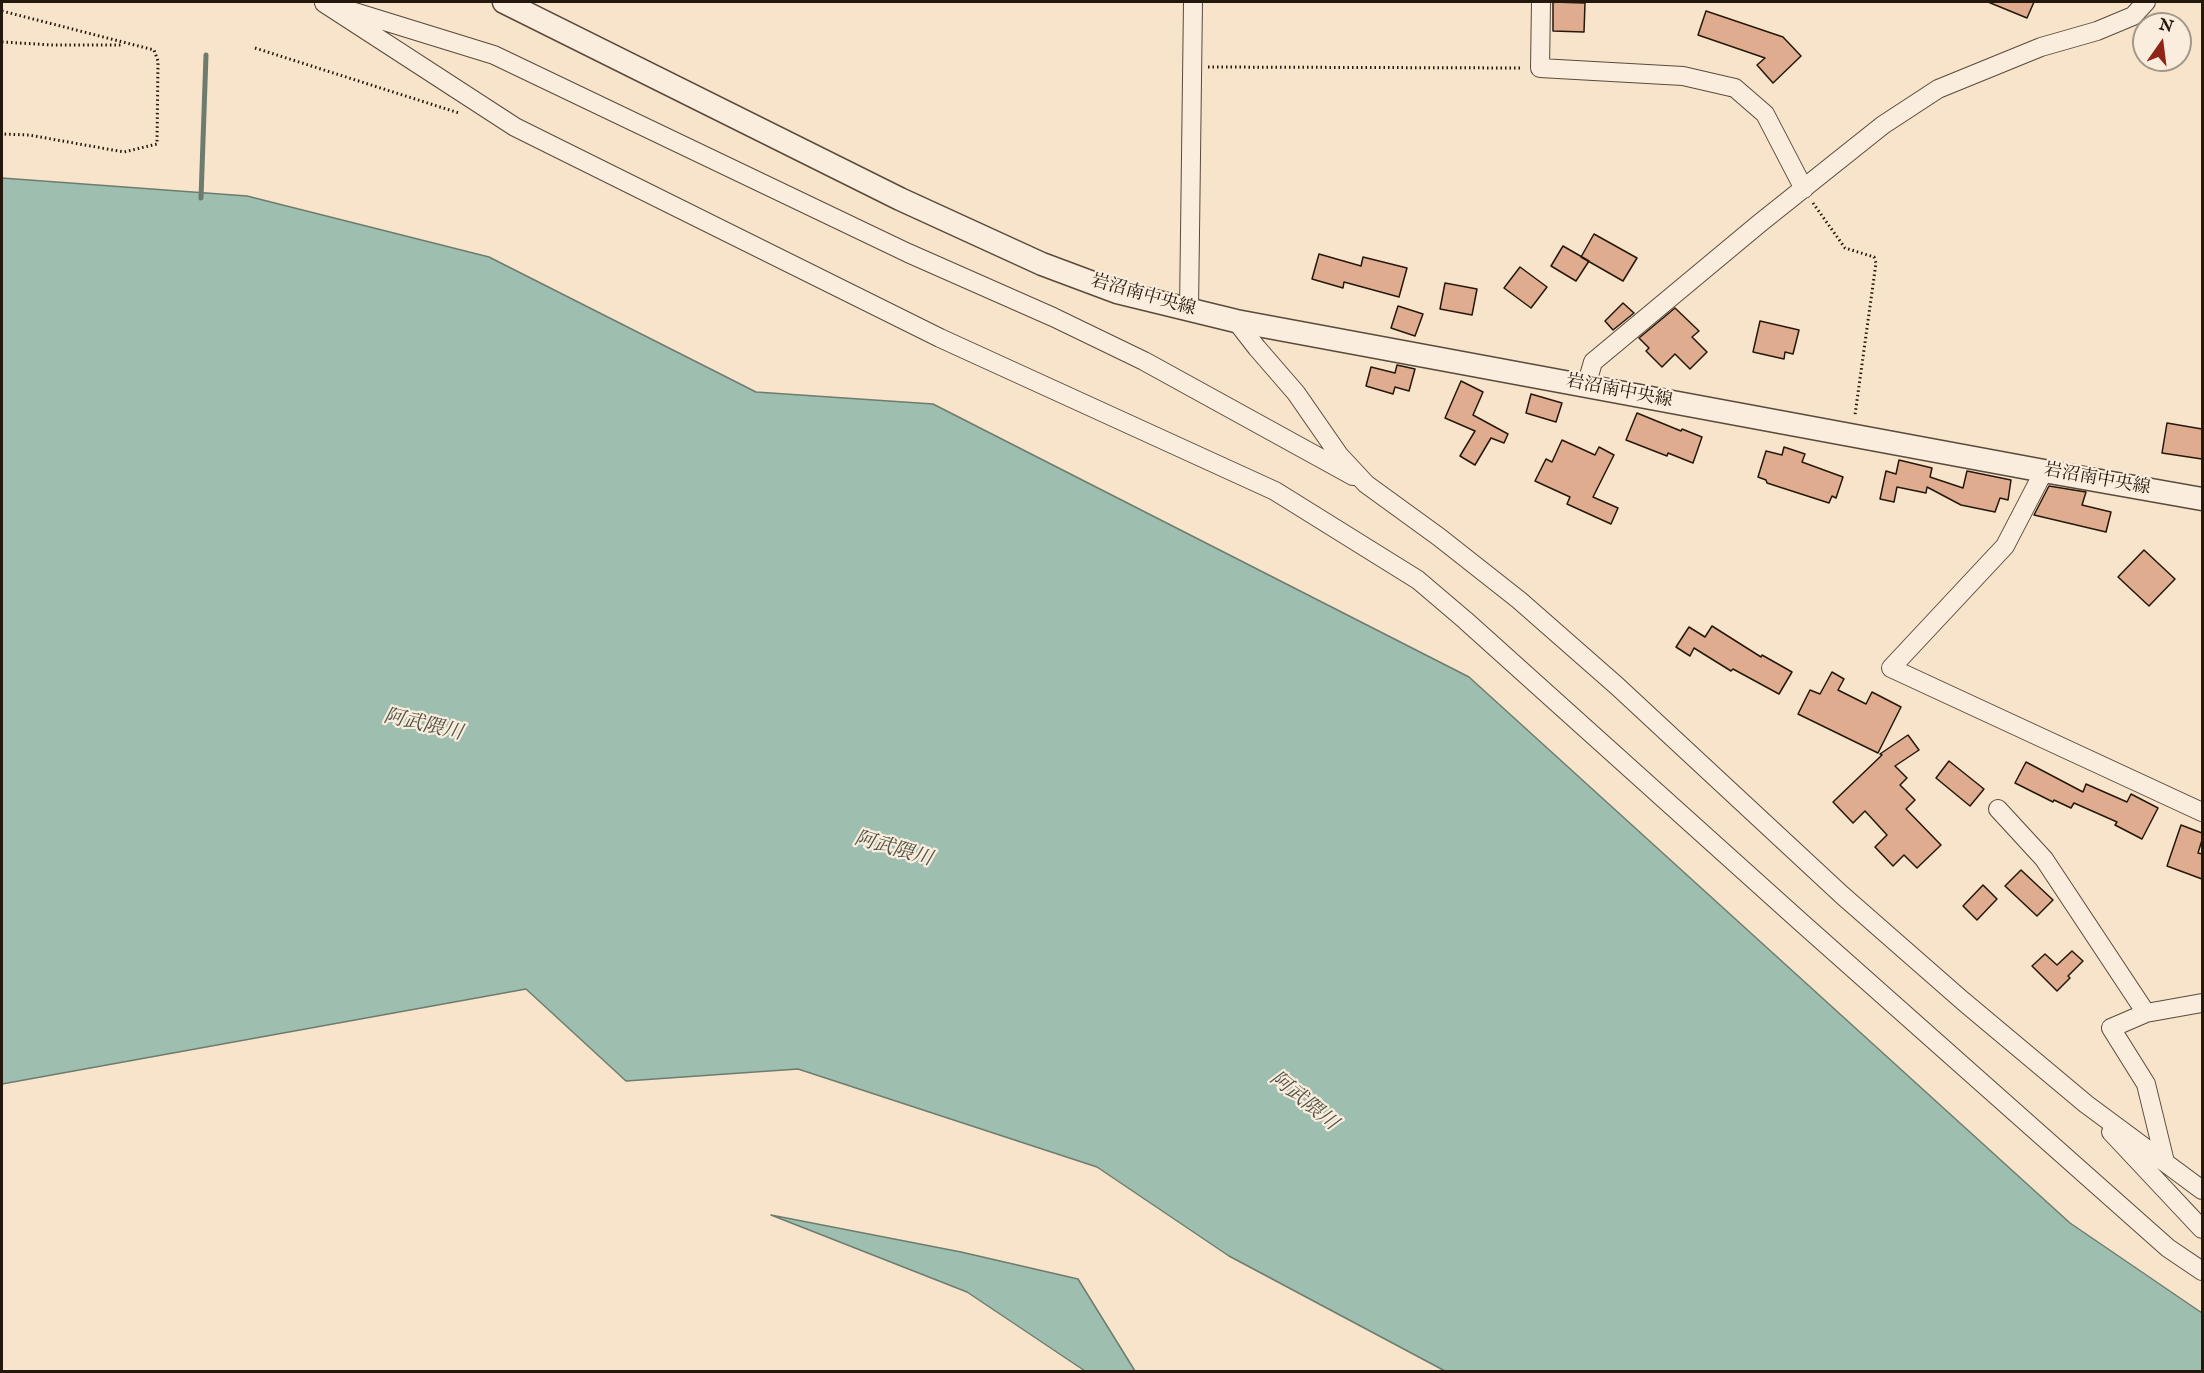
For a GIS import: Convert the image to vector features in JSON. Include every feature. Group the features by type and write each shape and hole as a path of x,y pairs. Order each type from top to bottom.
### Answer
{"street":[{"path":"319,2 494,55 908,253 1053,317 1144,361 1365,483 1519,600 1617,686 1842,895 1963,1001 2086,1104 2202,1190"},
{"path":"319,2 515,127 940,338 1275,491 1418,580 2159,1240 2202,1272"},
{"name":"岩沼南中央線","path":"504,2 880,189 1042,264 1117,291 1236,321 2202,499"},
{"path":"1189,310 1193,2"},
{"path":"1540,2 1540,68 1683,76 1735,88 1765,114 1804,189"},
{"path":"1586,386 1593,362 1883,125 1938,89 2041,47 2097,31 2133,16 2146,2"},
{"path":"1236,321 1296,393 1339,455 1365,483"},
{"path":"2044,471 2005,546 1891,668 2202,812"},
{"path":"1998,809 2044,859 2146,1013"},
{"path":"2165,1162 2146,1084 2111,1028 2146,1013 2202,1003"},
{"path":"2086,1104 2202,1229"}],"path":[{"path":"2,11 126,45 154,50 158,61 157,144 124,152 29,135 2,134"},
{"path":"2,42 126,45"},
{"path":"255,48 468,116"},
{"path":"1192,67 1540,68"},
{"path":"1804,189 1845,248 1874,257 1876,263 1852,436"}],"water":[{"name":"阿武隈川","path":"2,178 247,196 489,257 756,392 933,404 1469,677 2070,1223 2202,1313 2202,1371 1445,1371 1229,1256 1097,1167 798,1069 626,1081 526,989 2,1084"},
{"path":"771,1215 961,1252 1078,1279 1135,1371 1085,1371 967,1292"}],"building":[{"path":"1553,2 1585,3 1584,32 1553,31"},
{"path":"1988,2 2034,2 2027,18"},
{"path":"1706,11 1783,37 1801,56 1773,83 1757,65 1765,58 1698,35"},
{"path":"1594,234 1637,258 1623,281 1581,257"},
{"path":"1563,246 1589,261 1576,281 1551,266"},
{"path":"1319,254 1361,266 1363,257 1407,268 1399,297 1344,282 1343,288 1312,279"},
{"path":"1520,267 1547,287 1531,308 1504,288"},
{"path":"1445,283 1477,289 1472,315 1440,309"},
{"path":"1623,303 1634,313 1613,330 1605,321"},
{"path":"1398,306 1423,314 1415,336 1391,328"},
{"path":"1675,308 1699,331 1692,337 1707,352 1690,369 1675,354 1662,367 1646,351 1649,348 1639,338"},
{"path":"1760,321 1799,330 1793,354 1785,352 1784,359 1753,352"},
{"path":"1397,365 1415,369 1409,391 1395,387 1393,394 1366,386 1371,367 1395,373"},
{"path":"1461,381 1483,392 1473,415 1508,434 1504,443 1491,438 1475,465 1460,456 1475,431 1445,418"},
{"path":"1531,394 1562,403 1556,422 1526,413"},
{"path":"1637,413 1702,437 1693,463 1668,453 1667,456 1626,440"},
{"path":"2167,423 2202,429 2202,459 2162,453"},
{"path":"1562,440 1595,455 1599,447 1614,455 1593,497 1618,508 1611,524 1567,504 1570,497 1535,481 1546,459 1552,462"},
{"path":"1784,447 1805,454 1802,462 1843,477 1836,498 1832,496 1829,503 1767,483 1766,480 1758,477 1766,451 1782,455"},
{"path":"1899,460 1932,468 1930,477 1963,488 1967,471 2011,480 2008,500 2000,498 1995,512 1961,505 1927,487 1926,493 1897,487 1894,502 1880,499 1886,471 1896,474"},
{"path":"2049,486 2086,492 2082,505 2111,512 2106,532 2034,515"},
{"path":"2144,550 2175,579 2149,606 2118,577"},
{"path":"1712,626 1761,657 1762,655 1792,672 1779,694 1733,669 1731,671 1694,648 1690,656 1676,647 1689,627 1705,637"},
{"path":"1832,672 1844,679 1838,690 1866,704 1872,692 1901,707 1878,753 1798,714 1810,690 1820,694"},
{"path":"1908,735 1919,750 1895,766 1907,778 1900,785 1915,800 1906,809 1941,845 1917,868 1904,855 1893,866 1875,847 1887,835 1865,811 1853,823 1833,802 1882,755 1880,754"},
{"path":"1949,761 1984,789 1970,806 1936,778"},
{"path":"2026,762 2083,792 2086,784 2127,802 2131,794 2158,808 2142,839 2115,825 2117,822 2074,803 2071,808 2054,800 2053,802 2015,783"},
{"path":"2181,825 2202,833 2198,853 2202,854 2202,879 2167,866"},
{"path":"2021,870 2053,900 2037,916 2005,886"},
{"path":"1983,885 1997,899 1977,920 1963,906"},
{"path":"2072,951 2083,961 2057,991 2032,966 2045,954 2057,965"}],"waterway":[{"path":"201,198 206,55"}]}
